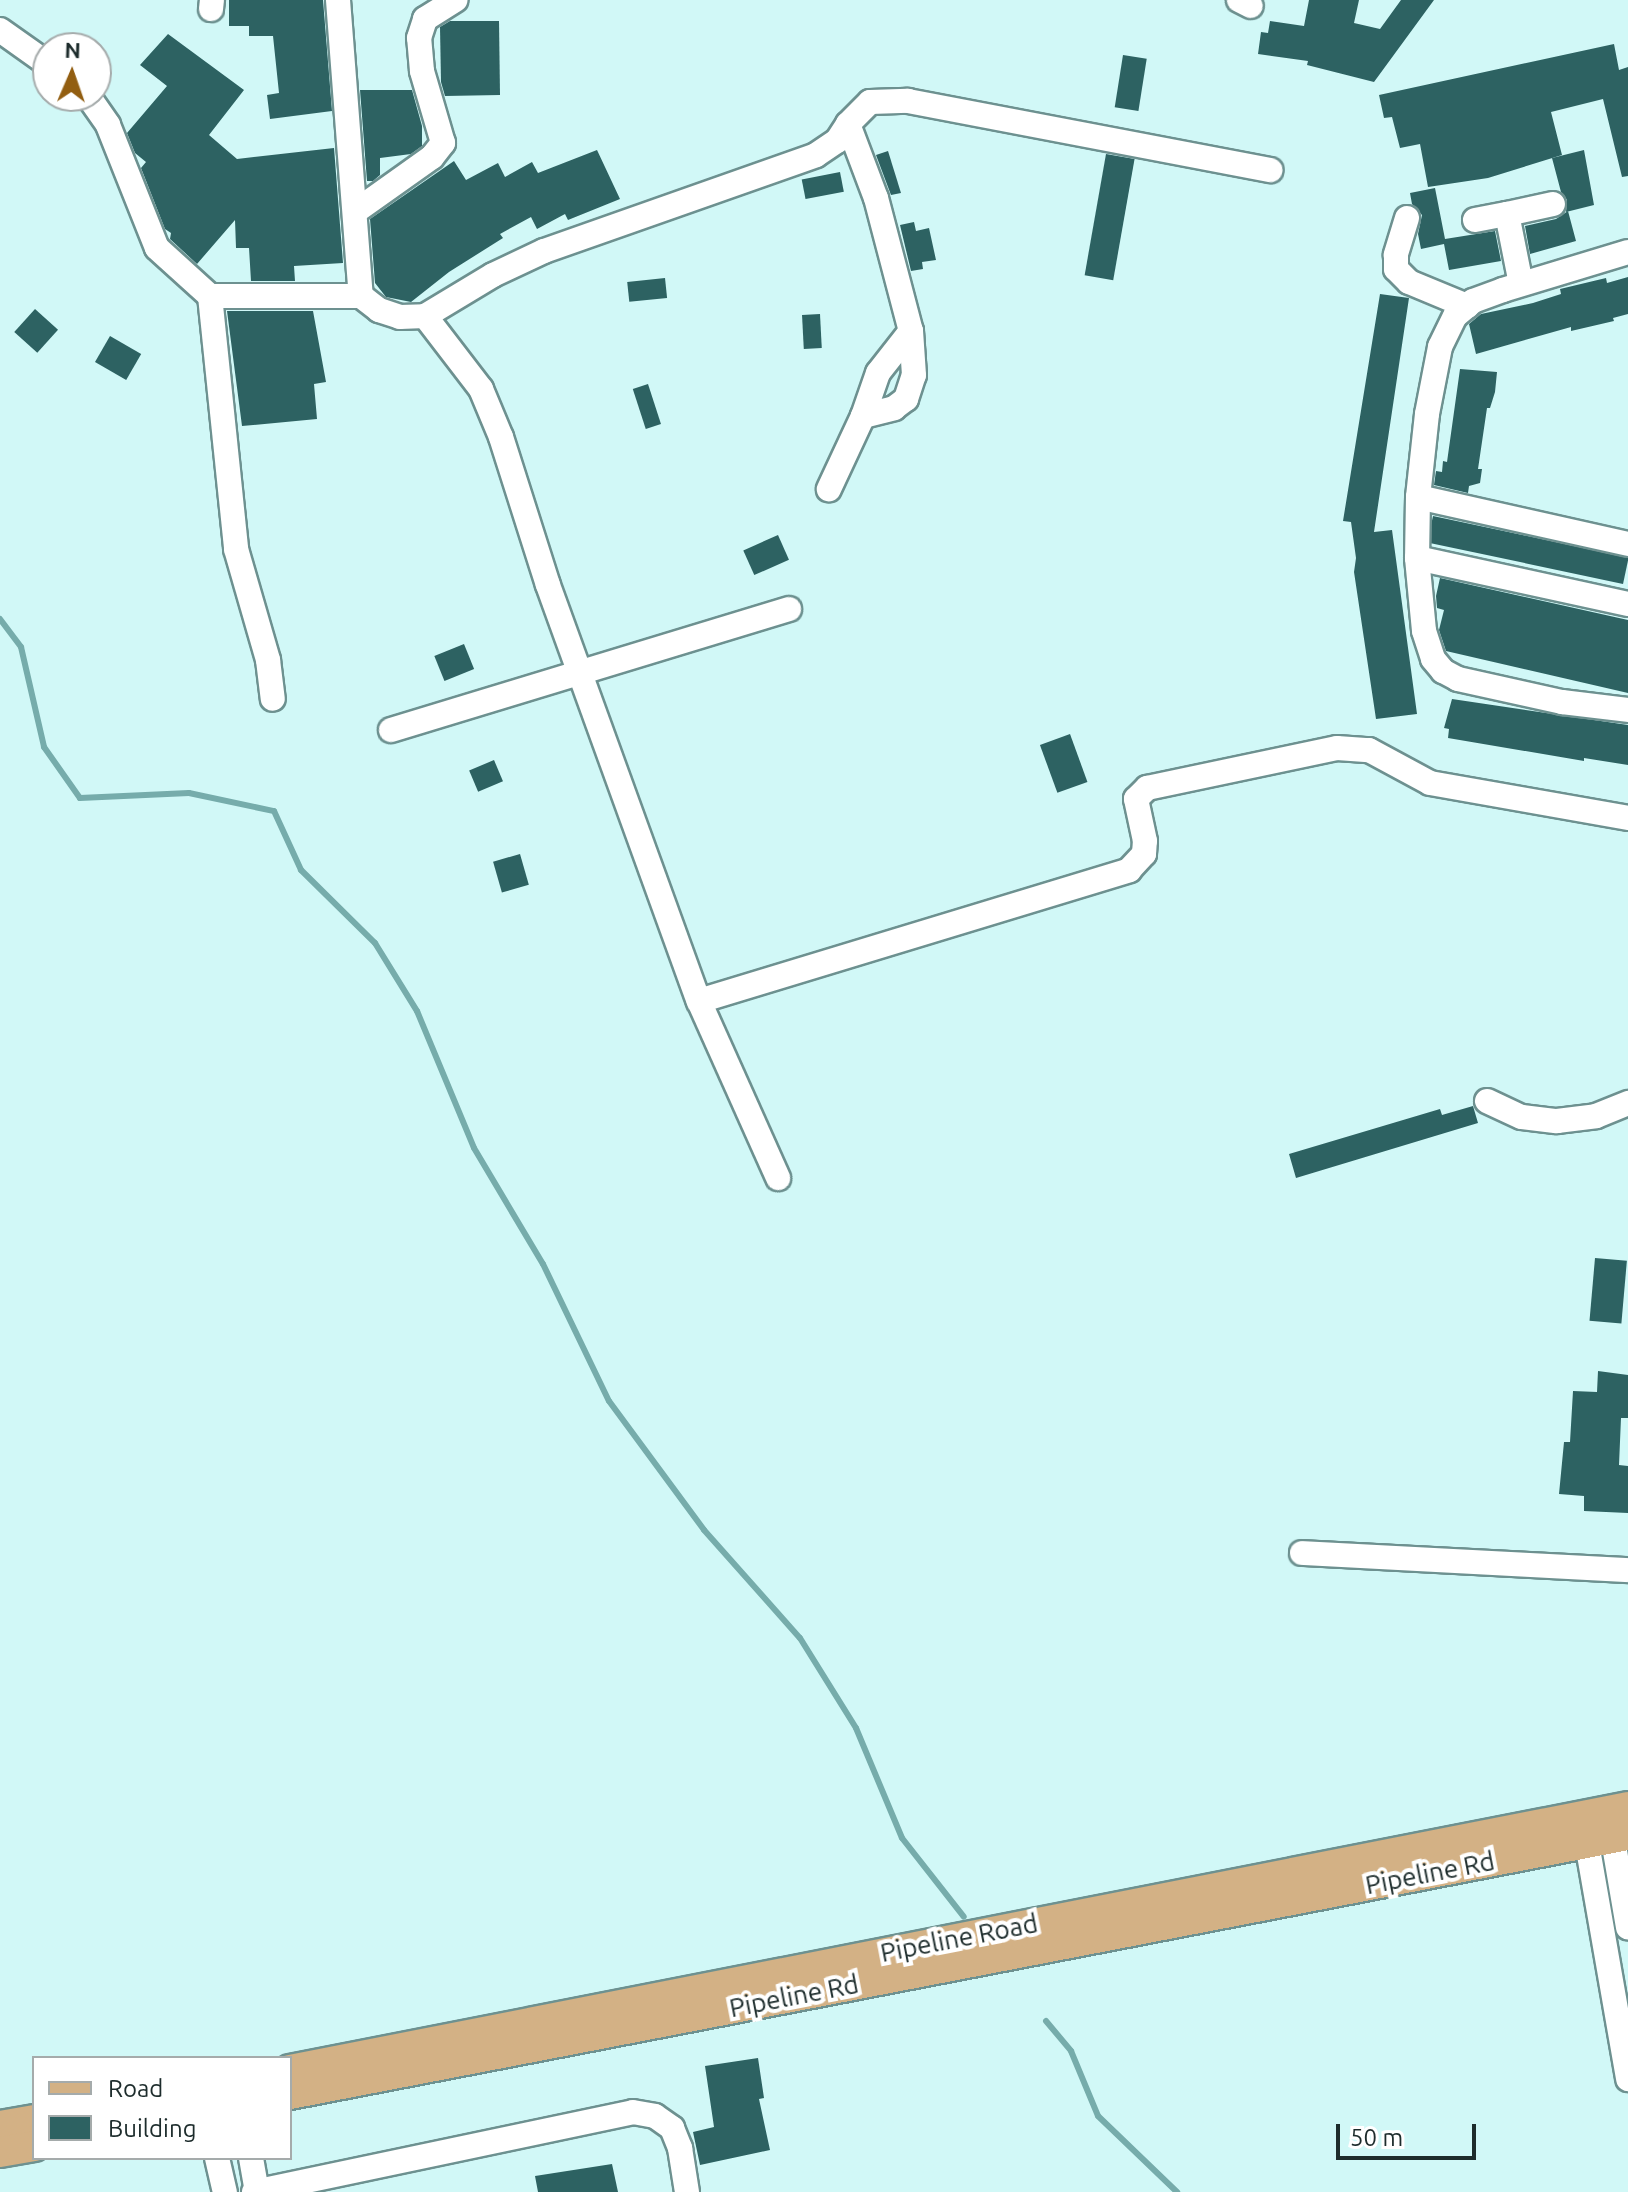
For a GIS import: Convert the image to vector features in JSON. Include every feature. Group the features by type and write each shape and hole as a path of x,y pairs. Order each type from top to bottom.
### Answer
{"main road":[{"name":"Pipeline Road","path":"292,2070 1608,1825"},
{"name":"Pipeline Rd","path":"292,2094 1608,1825"},
{"path":"0,2126 32,2120"},
{"path":"0,2152 32,2146"}],"street":[{"path":"338,0 361,296"},
{"path":"356,211 432,157 443,143 424,82 419,38 425,19 456,0"},
{"path":"0,30 32,53"},
{"path":"210,296 361,296 379,310 400,317 425,316 493,275 544,251 816,155 837,141 848,124 870,102 908,101 1270,170"},
{"path":"99,112 108,125 157,248 210,296 236,549 268,660 273,699"},
{"path":"848,124 867,170 911,331 914,375 906,399 894,408 863,416"},
{"path":"1475,220 1553,204"},
{"path":"1507,214 1521,284"},
{"path":"1407,218 1396,255 1396,269 1409,282 1467,306"},
{"path":"1628,252 1521,284 1467,306 1455,316 1440,347 1427,414 1418,497 1417,558 1424,631 1433,659 1443,671 1458,679 1562,702 1628,710"},
{"path":"425,316 457,354 486,401 580,674 699,1001 778,1178"},
{"path":"829,489 863,416 878,373 911,331"},
{"path":"1418,497 1628,544"},
{"path":"1417,558 1628,604"},
{"path":"391,730 789,609"},
{"path":"699,1001 1129,870 1144,854 1145,841 1136,799 1147,788 1337,748 1369,750 1430,783 1628,818"},
{"path":"1487,1101 1522,1117 1557,1121 1596,1116 1628,1103"},
{"path":"1302,1553 1628,1570"},
{"path":"1600,1936 1628,1925 1608,1825"},
{"path":"1608,1825 1600,1936 1628,2079"},
{"path":"1600,1936 1628,1937"},
{"path":"251,2160 256,2192 633,2112 655,2116 672,2128 680,2148 687,2192"},
{"path":"217,2160 225,2192"}],"building":[{"path":"229,0 323,0 332,111 270,119 267,95 279,93 273,36 249,36 249,26 229,26"},
{"path":"1309,0 1359,0 1354,23 1380,29 1401,0 1434,0 1374,82 1307,65 1308,61 1258,54 1261,32 1268,33 1270,21 1304,26"},
{"path":"450,21 499,21 500,95 445,96 441,82 440,27"},
{"path":"168,34 244,90 209,135 237,159 334,148 343,263 294,266 295,281 251,281 249,248 236,248 235,220 197,264 170,239 171,233 165,229 141,168 146,162 135,153 127,133 167,86 140,65"},
{"path":"1614,44 1619,70 1628,67 1628,176 1622,177 1603,99 1551,112 1562,155 1488,178 1428,187 1420,144 1400,148 1392,117 1384,118 1379,95"},
{"path":"1123,55 1147,59 1138,111 1115,107"},
{"path":"360,90 412,90 422,126 422,146 411,154 380,158 380,175 373,181 367,181"},
{"path":"597,150 620,199 568,220 565,214 537,229 531,217 500,234 503,238 449,272 411,302 386,297 375,283 370,219 454,161 466,180 498,163 505,177 532,162 538,173"},
{"path":"1584,150 1594,205 1566,212 1567,200 1561,192 1552,158"},
{"path":"888,151 901,193 891,195 876,155"},
{"path":"1106,154 1135,159 1113,280 1085,275"},
{"path":"840,172 844,192 806,199 802,179"},
{"path":"1435,188 1445,239 1495,231 1501,261 1449,270 1444,244 1421,249 1418,234 1422,215 1412,204 1410,193"},
{"path":"1568,211 1576,241 1530,254 1525,226 1556,219"},
{"path":"914,222 916,231 929,228 936,260 922,262 923,269 911,271 900,225"},
{"path":"1628,277 1628,314 1613,318 1614,321 1571,331 1571,327 1476,354 1469,324 1481,314 1533,303 1561,294 1560,289 1606,278 1607,283"},
{"path":"665,278 667,298 629,302 627,282"},
{"path":"1380,294 1409,298 1374,532 1392,530 1417,714 1376,719 1354,572 1356,558 1351,522 1343,521"},
{"path":"35,309 58,330 37,353 14,332"},
{"path":"227,311 313,311 326,382 314,384 317,419 242,426"},
{"path":"820,314 822,348 804,349 802,315"},
{"path":"110,336 141,354 126,380 95,362"},
{"path":"1460,369 1497,372 1495,392 1490,408 1487,408 1478,469 1482,469 1480,483 1469,486 1468,493 1434,485 1436,471 1442,472 1443,461 1447,462"},
{"path":"648,384 661,424 646,429 633,389"},
{"path":"1433,516 1628,557 1623,584 1427,542"},
{"path":"778,535 789,560 754,575 743,550"},
{"path":"1440,578 1628,620 1628,693 1446,651 1439,630 1444,610 1437,608 1436,596"},
{"path":"464,644 474,669 444,681 434,656"},
{"path":"1452,699 1628,725 1628,765 1584,758 1584,761 1448,738 1449,729 1444,728"},
{"path":"1070,734 1087,782 1057,793 1040,745"},
{"path":"494,760 503,781 478,792 469,771"},
{"path":"520,854 529,885 502,892 493,862"},
{"path":"1473,1106 1478,1123 1296,1178 1289,1154 1440,1109 1442,1115"},
{"path":"1595,1258 1627,1261 1621,1324 1590,1321"},
{"path":"1598,1371 1628,1375 1628,1418 1621,1418 1619,1465 1628,1466 1628,1513 1584,1511 1584,1496 1559,1494 1564,1442 1570,1442 1573,1391 1597,1392"},
{"path":"758,2058 764,2098 759,2099 770,2150 700,2165 693,2132 714,2127 705,2066"},
{"path":"612,2164 618,2192 538,2192 535,2176"}],"waterway":[{"path":"0,619 21,647 44,747 80,798 189,793 274,811 301,870 375,943 417,1011 474,1148 543,1264 609,1401 704,1530 800,1638 856,1728 902,1838 964,1917"},
{"path":"1046,2021 1071,2051 1098,2116 1177,2192"}]}
